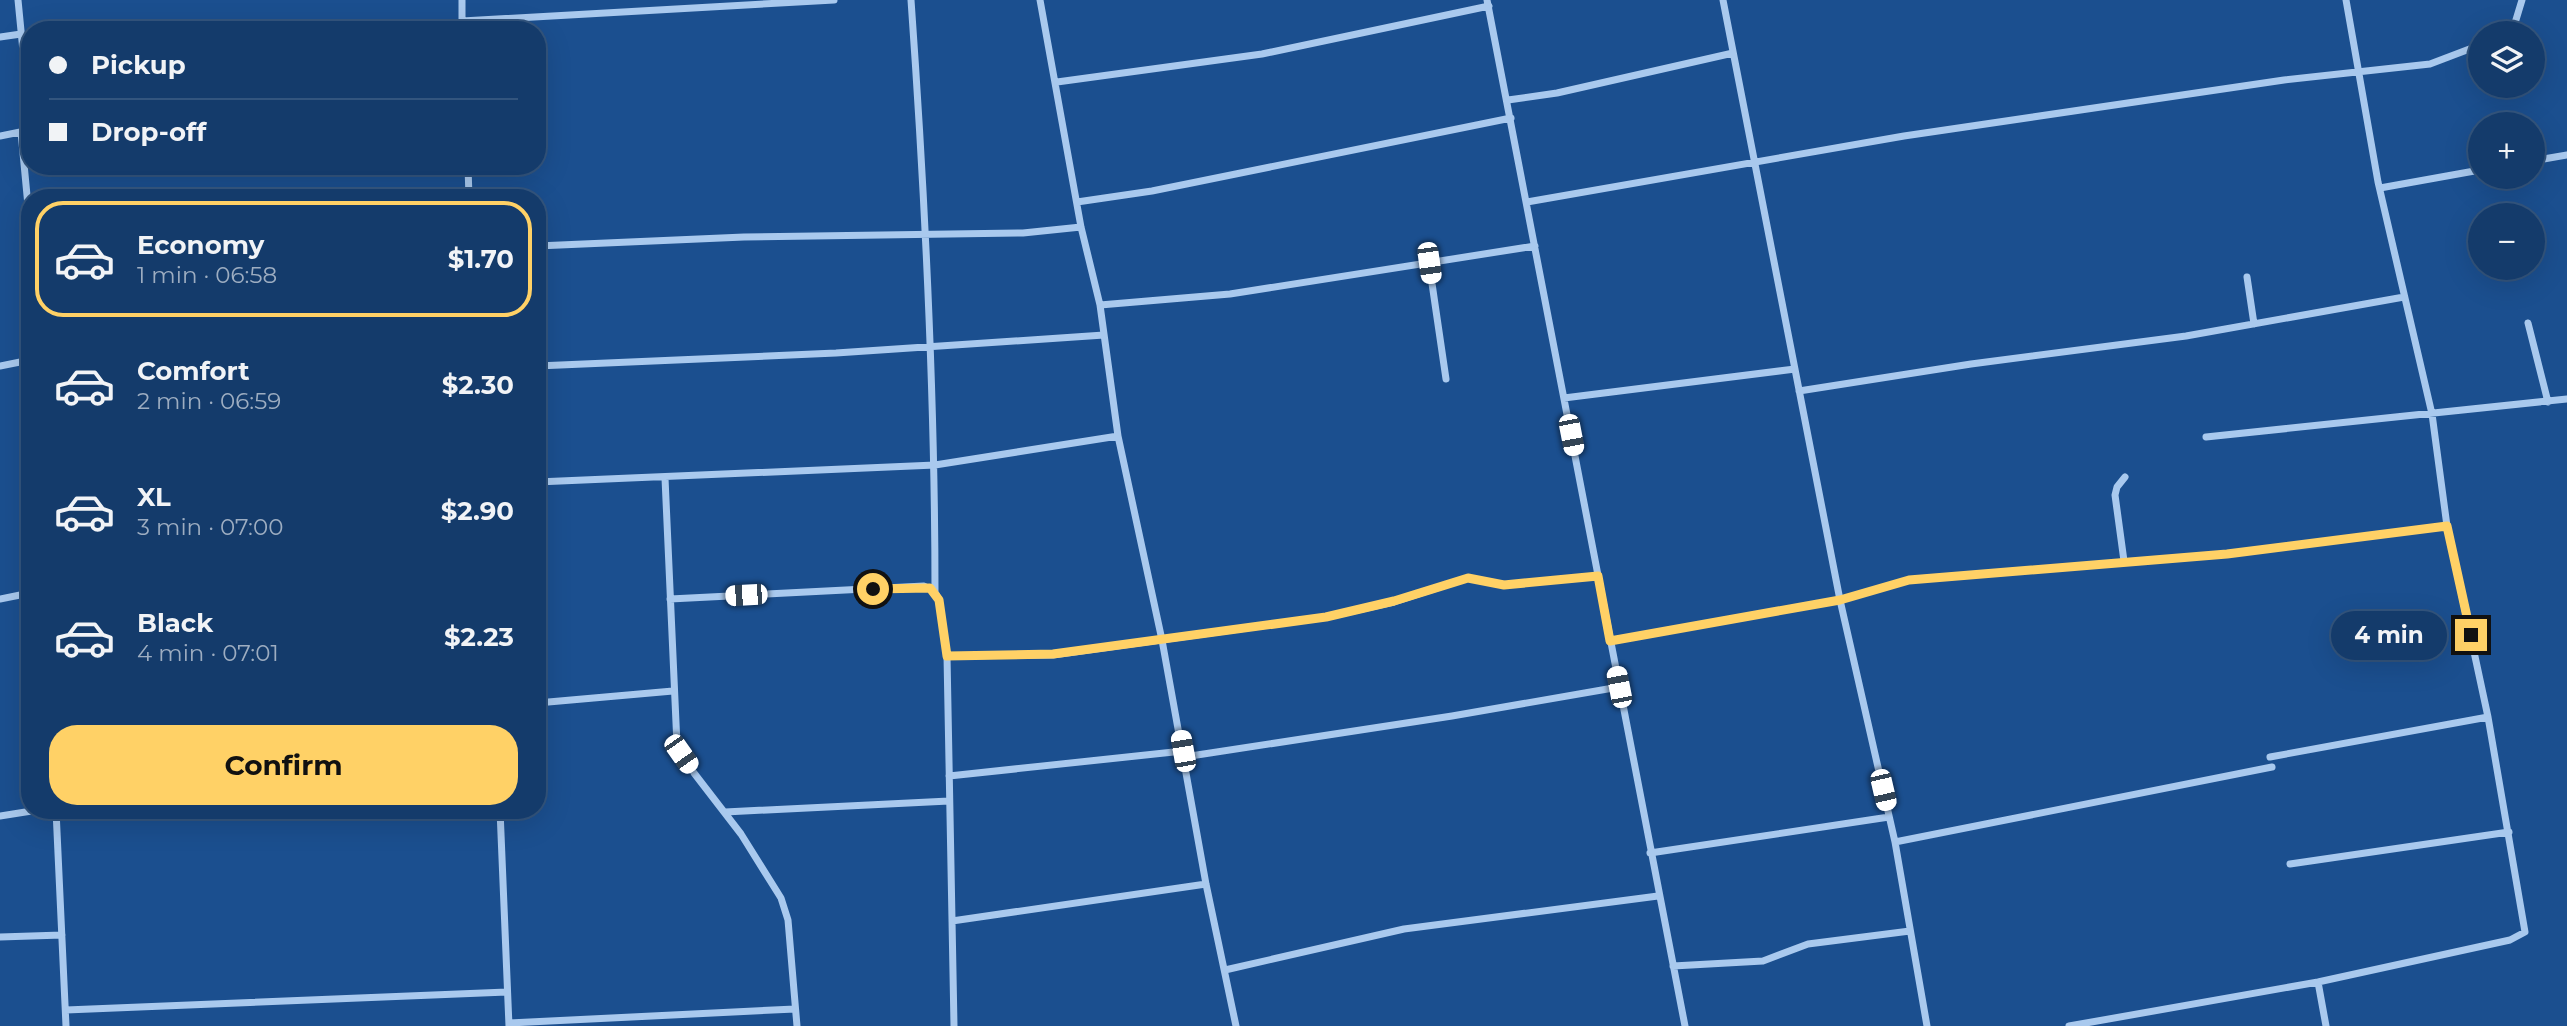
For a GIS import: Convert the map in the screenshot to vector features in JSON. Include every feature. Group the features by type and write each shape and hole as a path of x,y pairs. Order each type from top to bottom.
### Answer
{"street":[{"path":"0,37 21,34 18,0"},
{"path":"462,0 461,21 835,0"},
{"path":"911,0 928,236 928,345 935,465 935,592 939,600 947,656 954,1026"},
{"path":"1040,0 1057,82 1081,227 1100,305 1118,436 1162,640 1206,884 1236,1026"},
{"path":"1723,0 1840,600 1895,842 1927,1026"},
{"path":"2069,1026 2318,982 2510,940 2525,932 2488,717 2447,526 2432,414 2380,188 2346,0"},
{"path":"2516,21 2522,0"},
{"path":"1057,82 1262,54 1488,3 1685,1026"},
{"path":"1527,202 1904,136 2259,83 2430,64 2468,50"},
{"path":"1508,100 1557,93 1733,52"},
{"path":"1077,202 1152,191 1511,118"},
{"path":"0,136 21,132"},
{"path":"2545,159 2567,155"},
{"path":"2380,188 2468,172"},
{"path":"546,246 744,237 1023,233 1081,227"},
{"path":"1100,305 1230,294 1535,246"},
{"path":"1429,263 1446,379"},
{"path":"2247,277 2254,324"},
{"path":"1799,391 2254,324 2404,297"},
{"path":"2528,323 2548,402"},
{"path":"546,366 836,354 928,345 1025,343 1104,335"},
{"path":"0,366 21,362"},
{"path":"1564,398 1795,369"},
{"path":"2206,437 2567,399"},
{"path":"546,482 935,465 1118,436"},
{"path":"2124,561 2115,495 2125,477"},
{"path":"665,478 675,737 681,754 725,812 782,898 788,920 797,1026"},
{"path":"1610,641 1840,600 1909,580 2227,554 2447,526"},
{"path":"947,656 1053,654 1326,617 1394,601 1468,578 1504,585 1598,576"},
{"path":"670,599 924,586 935,592"},
{"path":"0,598 21,594"},
{"path":"949,776 1183,754 1438,719 1619,687"},
{"path":"546,702 673,691"},
{"path":"2270,757 2488,717"},
{"path":"1895,842 2272,767"},
{"path":"725,812 950,801"},
{"path":"0,816 21,813"},
{"path":"1650,853 1889,817"},
{"path":"56,819 66,1026"},
{"path":"500,819 509,1025 795,1009"},
{"path":"2290,864 2509,832"},
{"path":"952,921 1206,884"},
{"path":"1225,970 1405,929 1658,896"},
{"path":"1673,965 1763,961 1808,944 1910,931"},
{"path":"0,937 62,935"},
{"path":"2318,982 2326,1026"},
{"path":"66,1010 507,992"}],"route":[{"path":"873,589 924,586 930,588 939,600 947,656 1000,656 1053,654 1326,617 1394,601 1468,578 1504,585 1598,576 1610,641 1840,600 1909,580 2041,566 2227,554 2447,526 2471,635"}]}
